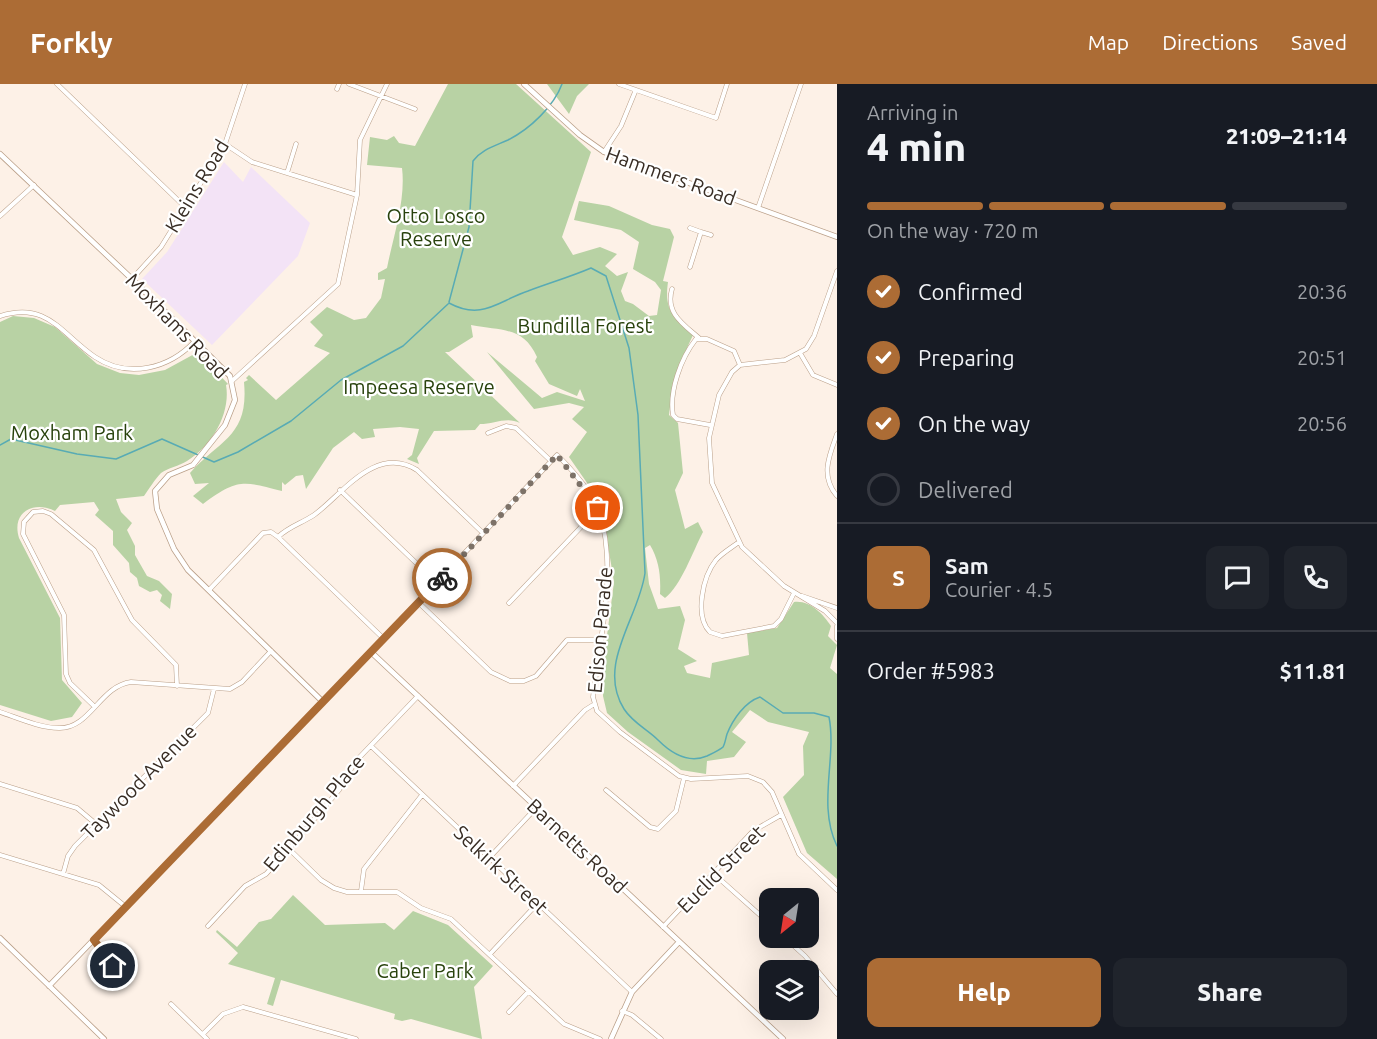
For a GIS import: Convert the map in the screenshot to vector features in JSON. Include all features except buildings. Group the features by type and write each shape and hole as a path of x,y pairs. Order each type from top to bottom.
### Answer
{"street":[{"path":"57,84 184,206"},
{"name":"Kleins Road","path":"132,279 161,247 184,206 225,144 244,84"},
{"path":"349,84 415,109"},
{"path":"232,381 338,284 357,195 360,140 379,95 387,84"},
{"name":"Hammers Road","path":"524,84 569,125 604,152 825,230 837,237"},
{"path":"619,84 635,92 716,118 727,84"},
{"path":"758,208 801,84"},
{"path":"604,152 621,126 635,92"},
{"path":"225,144 252,162 357,195"},
{"path":"287,173 296,144"},
{"name":"Moxhams Road","path":"0,154 224,368 232,381 235,396 233,409 225,425 196,462 163,479 154,497 179,556 208,590 324,702"},
{"path":"0,216 34,185"},
{"path":"690,228 711,235"},
{"path":"690,267 701,232"},
{"path":"837,271 814,336 800,353 785,360 740,365 726,380 710,425 709,452 712,483 739,542 771,575 825,612 837,625 837,639"},
{"path":"672,289 669,301 672,312 699,338 731,348 740,365"},
{"path":"0,316 24,312 43,316 60,326 97,358 128,369 148,368 165,363 184,352 195,340"},
{"path":"699,338 691,346 680,369 672,412 677,419 710,425"},
{"path":"800,353 813,375 837,385"},
{"path":"49,986 324,702 551,461 516,428 506,426 488,433"},
{"path":"837,434 828,458 826,476 828,484 837,496"},
{"name":"Edison Parade","path":"551,461 557,455 598,508 607,560 607,595 593,705 623,736 684,778"},
{"path":"278,537 313,515 356,476 371,469 395,464 408,465 420,473 483,534"},
{"path":"340,490 437,583"},
{"path":"509,603 598,508"},
{"path":"94,706 70,683 66,674 64,615 23,534 24,522 33,512 43,511 51,514 94,550 132,620 176,665 177,686"},
{"path":"208,590 263,533 271,532 384,639"},
{"path":"739,542 716,560 708,576 702,602 704,622 710,632 722,636 774,626 796,594"},
{"path":"796,594 837,608"},
{"path":"418,602 491,672 510,681 524,681 536,676 567,640 600,640"},
{"path":"0,712 59,728 74,725 109,691 124,683 230,689 242,682 271,651"},
{"name":"Barnetts Road","path":"371,652 783,1039"},
{"name":"Taywood Avenue","path":"63,874 72,851 96,824 208,713 214,689"},
{"name":"Edinburgh Place","path":"208,926 245,886 266,874 289,849 339,790 353,765 418,696"},
{"path":"513,786 585,710 593,705"},
{"name":"Selkirk Street","path":"371,746 633,992"},
{"path":"606,790 657,831 676,811 684,778 747,776 758,779 770,789 801,857 837,890"},
{"path":"0,784 77,808 96,824"},
{"path":"361,891 364,869 391,837 403,816 422,795"},
{"path":"489,858 536,808"},
{"name":"Euclid Street","path":"663,927 756,829 781,815"},
{"path":"289,849 328,885 343,891 389,891 401,894 421,908 451,919 568,1026 600,1039"},
{"path":"0,855 103,887 126,907"},
{"path":"714,874 759,914"},
{"path":"490,954 537,904"},
{"path":"0,938 104,1039"},
{"path":"94,940 118,969"},
{"path":"611,1039 622,1011 633,992 679,942"},
{"path":"797,948 837,994"},
{"path":"509,1012 529,991"},
{"path":"171,1004 207,1039"},
{"path":"203,1034 225,1012 243,1007 356,1039"},
{"path":"622,1011 632,1015 661,1039"}],"shaded area":[{"path":"224,162 243,182 251,167 310,223 298,256 212,345 142,279 167,252"}],"green space":[{"path":"448,84 516,84 591,152 562,237 573,255 600,247 617,254 605,266 617,276 628,272 621,291 625,301 649,316 657,315 661,290 655,282 633,269 639,242 621,230 574,220 579,201 609,206 652,225 670,229 674,237 663,281 668,282 667,300 675,318 693,335 677,374 669,415 678,423 683,473 675,490 685,529 698,522 703,532 681,577 665,598 660,594 660,575 656,556 650,545 645,548 649,584 658,609 680,606 685,620 678,649 697,661 684,666 687,673 710,678 712,663 749,655 747,633 777,628 794,602 811,606 831,626 828,636 837,645 830,668 837,674 837,879 807,853 783,797 804,775 803,746 809,732 768,722 750,710 732,732 746,742 734,757 707,761 706,774 681,770 628,732 607,713 603,696 606,643 614,582 601,503 569,457 587,432 572,419 584,407 569,403 534,409 487,352 542,398 557,392 585,401 580,389 577,396 549,384 535,361 537,357 531,347 518,335 471,325 473,337 449,352 445,352 520,423 505,420 480,424 475,430 434,431 417,458 419,464 407,459 412,455 419,429 400,427 373,429 375,437 362,439 354,432 333,448 306,489 303,475 296,476 285,485 282,482 282,491 258,485 241,484 225,490 203,504 193,496 209,483 195,484 190,473 222,444 237,426 242,414 244,382 248,380 246,378 249,375 276,400 330,353 314,346 323,335 310,322 327,307 354,320 366,318 381,298 385,279 378,280 378,273 387,268 401,206 403,180 402,168 367,165 370,137 387,140 394,136 399,143 415,146"},
{"path":"547,84 589,84 577,96 569,114"},
{"name":"Moxham Park","path":"13,316 34,318 55,327 97,364 120,373 139,375 165,370 198,352 228,384 226,385 226,407 218,428 204,447 187,461 161,473 144,496 116,499 121,512 132,523 127,530 135,546 135,555 147,576 159,581 172,594 170,609 160,601 162,595 157,590 150,592 139,586 137,578 130,572 129,563 113,545 113,531 95,515 99,510 94,502 60,505 55,511 47,508 32,508 21,515 17,529 19,538 60,618 62,680 82,703 72,717 51,721 0,705 0,322"},
{"name":"Caber Park","path":"293,895 325,925 385,923 394,930 413,911 448,925 493,966 474,987 482,1039 411,1019 402,1021 394,1019 395,1014 281,980 273,1006 267,1004 275,978 228,964 238,953 216,932 217,930 237,947 259,922 271,919"}],"waterway":[{"path":"449,302 469,227 473,161 485,151 508,140 533,123 553,100 562,84"},
{"path":"449,303 461,308 481,310 591,268 606,276 629,348 638,415 645,573 617,658 615,675 617,692 624,709 636,722 674,753 693,759 707,756 723,747 736,717 749,703 760,697 783,713 814,713 829,717 831,749 828,814 837,846"},
{"path":"0,445 11,439 77,454 116,459 162,439 214,462 238,452 291,421 341,380 403,346 448,304"}],"way so far":[{"path":"442,578 557,455 598,508"}],"route":[{"path":"113,966 94,940 442,578"}],"park label":[{"name":"Otto Losco Reserve","path":"436,228"},
{"name":"Bundilla Forest","path":"585,326"},
{"name":"Impeesa Reserve","path":"419,387"}]}
